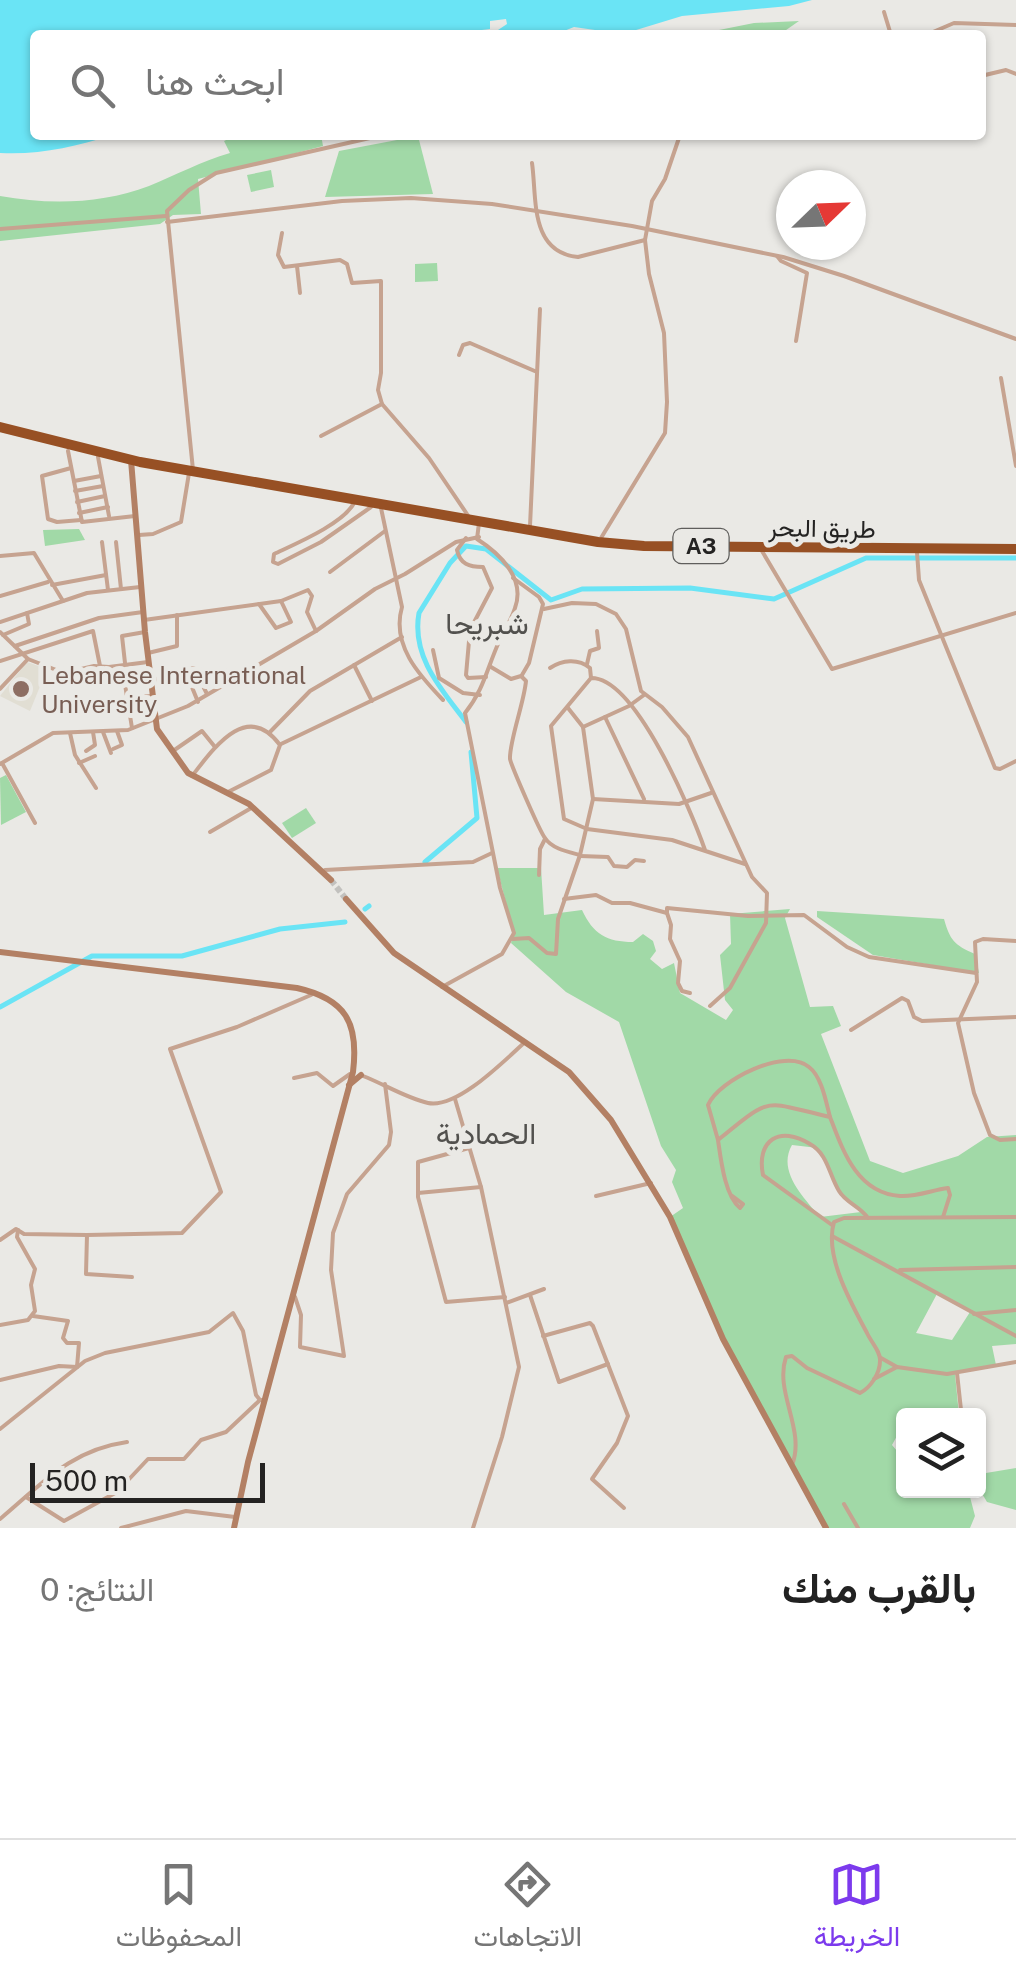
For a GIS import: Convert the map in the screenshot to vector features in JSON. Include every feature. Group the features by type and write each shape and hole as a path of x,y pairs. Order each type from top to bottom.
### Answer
{"highway":[{"name":"طريق البحر","path":"0,429 131,462"},
{"name":"طريق البحر","path":"0,429 98,457 340,498 355,505 381,505 598,542 917,555 1016,548"}],"main road":[{"path":"131,462 154,721 171,752 192,776 253,807 332,880"},
{"path":"346,898 394,953 582,1084 611,1120 680,1236 723,1339 826,1528"},
{"path":"0,952 264,982 314,992 336,1005 353,1028 357,1073 349,1086 262,1400 234,1528"}],"street":[{"path":"884,12 889,30"},
{"path":"937,30 950,23 1016,25"},
{"path":"986,75 1006,70 1016,74"},
{"path":"137,535 153,534 181,522 191,472 166,219 189,190 216,173 361,140"},
{"path":"598,542 665,433 664,333 648,270 645,240 653,198 665,180 678,140"},
{"path":"532,163 540,229 572,257 645,240"},
{"path":"0,228 166,219 402,198 452,199 776,256"},
{"path":"282,234 278,255 284,267 340,260 346,264 351,282 381,281 378,390 382,404 476,524 477,537 539,597 544,609 529,662 521,676 511,679 491,667"},
{"path":"780,260 808,273 796,341"},
{"path":"791,260 1016,339"},
{"path":"297,266 300,293"},
{"path":"530,531 540,309"},
{"path":"459,355 463,344 470,343 537,372"},
{"path":"1001,378 1016,466"},
{"path":"321,436 382,404"},
{"path":"68,451 81,520"},
{"path":"98,457 110,518"},
{"path":"70,468 42,476 48,519 83,523 135,516"},
{"path":"74,482 101,476"},
{"path":"75,491 103,486"},
{"path":"77,502 105,496"},
{"path":"91,499 95,520"},
{"path":"355,505 356,518"},
{"path":"355,505 312,535 274,554 272,560 278,564 381,505 408,658 443,700"},
{"path":"79,513 108,507"},
{"path":"330,572 385,531"},
{"path":"312,535 317,544"},
{"path":"35,823 1,764 53,733 116,732 198,702 316,631 374,589 466,538 477,537"},
{"path":"466,538 458,553 467,565 483,567 492,586 470,630 466,670 468,678 487,678"},
{"path":"102,542 108,590"},
{"path":"116,542 121,589"},
{"path":"760,546 834,670 1016,613"},
{"path":"0,556 34,554 62,601"},
{"path":"917,555 919,580 995,768 1016,761"},
{"path":"442,987 502,954 514,939 492,853 466,713 480,695 517,602 511,573"},
{"path":"0,596 106,575"},
{"path":"83,579 86,594"},
{"path":"0,622 86,594 141,587"},
{"path":"15,646 99,618 176,615 260,604 310,590 308,612 316,631"},
{"path":"260,604 276,628 290,622 281,601"},
{"path":"544,609 581,603 612,610 626,629 644,695 662,707 688,738 745,864 766,894 766,923 730,988 710,1006"},
{"path":"27,613 30,623 1,634 26,656 66,674 124,665 176,646 176,615"},
{"path":"99,618 96,633 100,666"},
{"path":"591,678 587,665 590,651 599,648 596,631"},
{"path":"132,728 122,636 144,632"},
{"path":"0,661 96,633"},
{"path":"270,732 310,690 402,637"},
{"path":"433,650 439,678 463,694 480,695"},
{"path":"0,689 26,656"},
{"path":"550,668 565,661 587,665"},
{"path":"354,664 372,701"},
{"path":"185,670 198,702"},
{"path":"125,686 196,670 208,696"},
{"path":"521,676 526,684 510,760 545,839 580,856 608,857 612,865 626,867 634,860 644,861"},
{"path":"226,793 272,770 280,744 421,677"},
{"path":"591,678 600,678 629,706 664,754 705,850"},
{"path":"591,678 550,731 562,815 587,829 653,837 745,864"},
{"path":"582,728 644,695"},
{"path":"127,698 151,696"},
{"path":"514,939 530,938 556,954 558,919 587,829 593,799 582,728 567,707"},
{"path":"128,711 152,710"},
{"path":"605,717 644,800"},
{"path":"192,776 215,746 248,726 270,732 280,744"},
{"path":"171,752 202,731 215,746"},
{"path":"86,750 95,745 93,732"},
{"path":"103,732 112,751 122,746 116,732"},
{"path":"70,733 79,762 96,788"},
{"path":"79,762 95,756"},
{"path":"593,799 686,803 712,792"},
{"path":"210,832 253,807"},
{"path":"539,874 540,849 545,839"},
{"path":"323,870 473,862 492,853"},
{"path":"564,899 596,895 612,903 630,903 666,913"},
{"path":"690,993 682,991 678,983 680,961 670,939 672,928 666,908 804,914 846,947 869,956 976,973"},
{"path":"1016,941 976,940 976,984 959,1018 974,1092 990,1135 1000,1140 1016,1139"},
{"path":"0,1240 18,1230 24,1234 87,1236 186,1232 221,1189 170,1048 279,1011 314,992"},
{"path":"851,1030 902,998 908,1001 914,1017 922,1020 1016,1017"},
{"path":"294,1078 317,1073 334,1086 357,1073 432,1104 455,1099 525,1042"},
{"path":"731,1195 708,1105 712,1096 744,1074 768,1065 800,1061 816,1074 845,1158 861,1178 898,1196 948,1188 950,1195 943,1218"},
{"path":"294,1294 301,1314 300,1347 344,1356 331,1270 333,1233 347,1194 389,1145 385,1084"},
{"path":"455,1099 480,1187 518,1373 473,1528"},
{"path":"718,1140 766,1104 775,1102 830,1117"},
{"path":"832,1225 763,1175 761,1165 767,1140 793,1137 810,1143 827,1163 840,1193 868,1218"},
{"path":"469,1148 418,1162 418,1193 445,1300 505,1300 544,1290"},
{"path":"596,1196 651,1183"},
{"path":"418,1193 480,1187"},
{"path":"1016,1218 840,1218 832,1225 831,1235 831,1246 864,1330 881,1358 897,1367 928,1374 958,1374 1016,1362"},
{"path":"18,1230 16,1238 35,1269 34,1316"},
{"path":"831,1235 1016,1336"},
{"path":"87,1236 86,1274 132,1276"},
{"path":"831,1246 839,1242"},
{"path":"895,1270 1016,1267"},
{"path":"530,1296 558,1382 608,1364"},
{"path":"974,1314 1016,1310"},
{"path":"987,1321 990,1312"},
{"path":"0,1429 77,1367 105,1353 209,1332 234,1313 243,1331 262,1400 226,1432 201,1440 184,1459 148,1459 117,1492 64,1521 26,1498"},
{"path":"0,1325 34,1316 68,1320 63,1338 67,1343 79,1343 77,1367"},
{"path":"542,1336 591,1323 628,1416 617,1443 592,1477 624,1508"},
{"path":"792,1466 795,1451 780,1374 786,1357 792,1356 806,1368 856,1392 866,1391 881,1358"},
{"path":"0,1380 60,1366 77,1367"},
{"path":"874,1379 897,1367"},
{"path":"958,1374 961,1408"},
{"path":"0,1518 45,1479 94,1448 127,1442"},
{"path":"844,1504 858,1528"},
{"path":"121,1528 186,1510 235,1517"}],"shaded area":[{"name":"Lebanese International University","path":"27,662 47,669 30,711 0,696"}],"green space":[{"path":"799,21 786,30 719,30 754,23"},
{"path":"322,140 323,146 198,179 201,214 173,215 160,224 0,241 0,196 75,201 131,192 230,153 224,141"},
{"path":"397,140 419,140 433,194 325,197 339,151"},
{"path":"271,170 274,187 251,192 247,175"},
{"path":"437,263 438,281 415,282 415,264"},
{"path":"79,529 85,540 45,546 43,530"},
{"path":"6,775 26,812 1,825 0,778"},
{"path":"306,808 316,823 292,838 282,823"},
{"path":"497,868 541,868 544,915 582,910 596,931 608,938 633,942 643,934 653,941 656,951 650,959 662,969 674,963 680,993 726,1020 733,1010 725,1000 720,955 731,944 730,914 790,909 785,918 810,1007 833,1006 841,1026 821,1034 870,1161 903,1173 958,1156 987,1137 1016,1135 1016,1344 992,1346 996,1365 955,1374 958,1408 896,1408 896,1438 892,1445 896,1450 896,1498 970,1498 975,1516 970,1528 823,1528 728,1349 670,1217 683,1208 672,1182 676,1170 661,1146 619,1022 566,992 511,943 514,934","holes":["792,1145 818,1148 843,1197 861,1212 820,1217 800,1192 788,1164","938,1292 970,1312 952,1340 916,1333"]},
{"path":"817,911 944,919 954,941 975,954 979,973 873,955 817,917"},
{"path":"1016,1468 1016,1510 987,1502 986,1473"}],"water":[{"path":"0,0 812,0 789,6 682,16 636,30 574,27 498,30 507,24 506,19 490,21 490,29 482,30 30,30 30,140 94,140 29,153 0,153"}],"waterway":[{"path":"466,722 430,672 418,629 419,613 450,563 466,546 486,549 551,600 582,589 690,588 774,599 866,558 1016,558"},
{"path":"425,862 477,818 471,752"},
{"path":"365,909 369,906"},
{"path":"0,1007 92,956 182,956 280,929 345,922"}],"tunnel":[{"path":"331,880 346,899"}],"place":[{"name":"Lebanese International University","path":"21,689"}],"district":[{"name":"شبريحا","path":"487,623"},
{"name":"الحمادية","path":"486,1133"}]}
